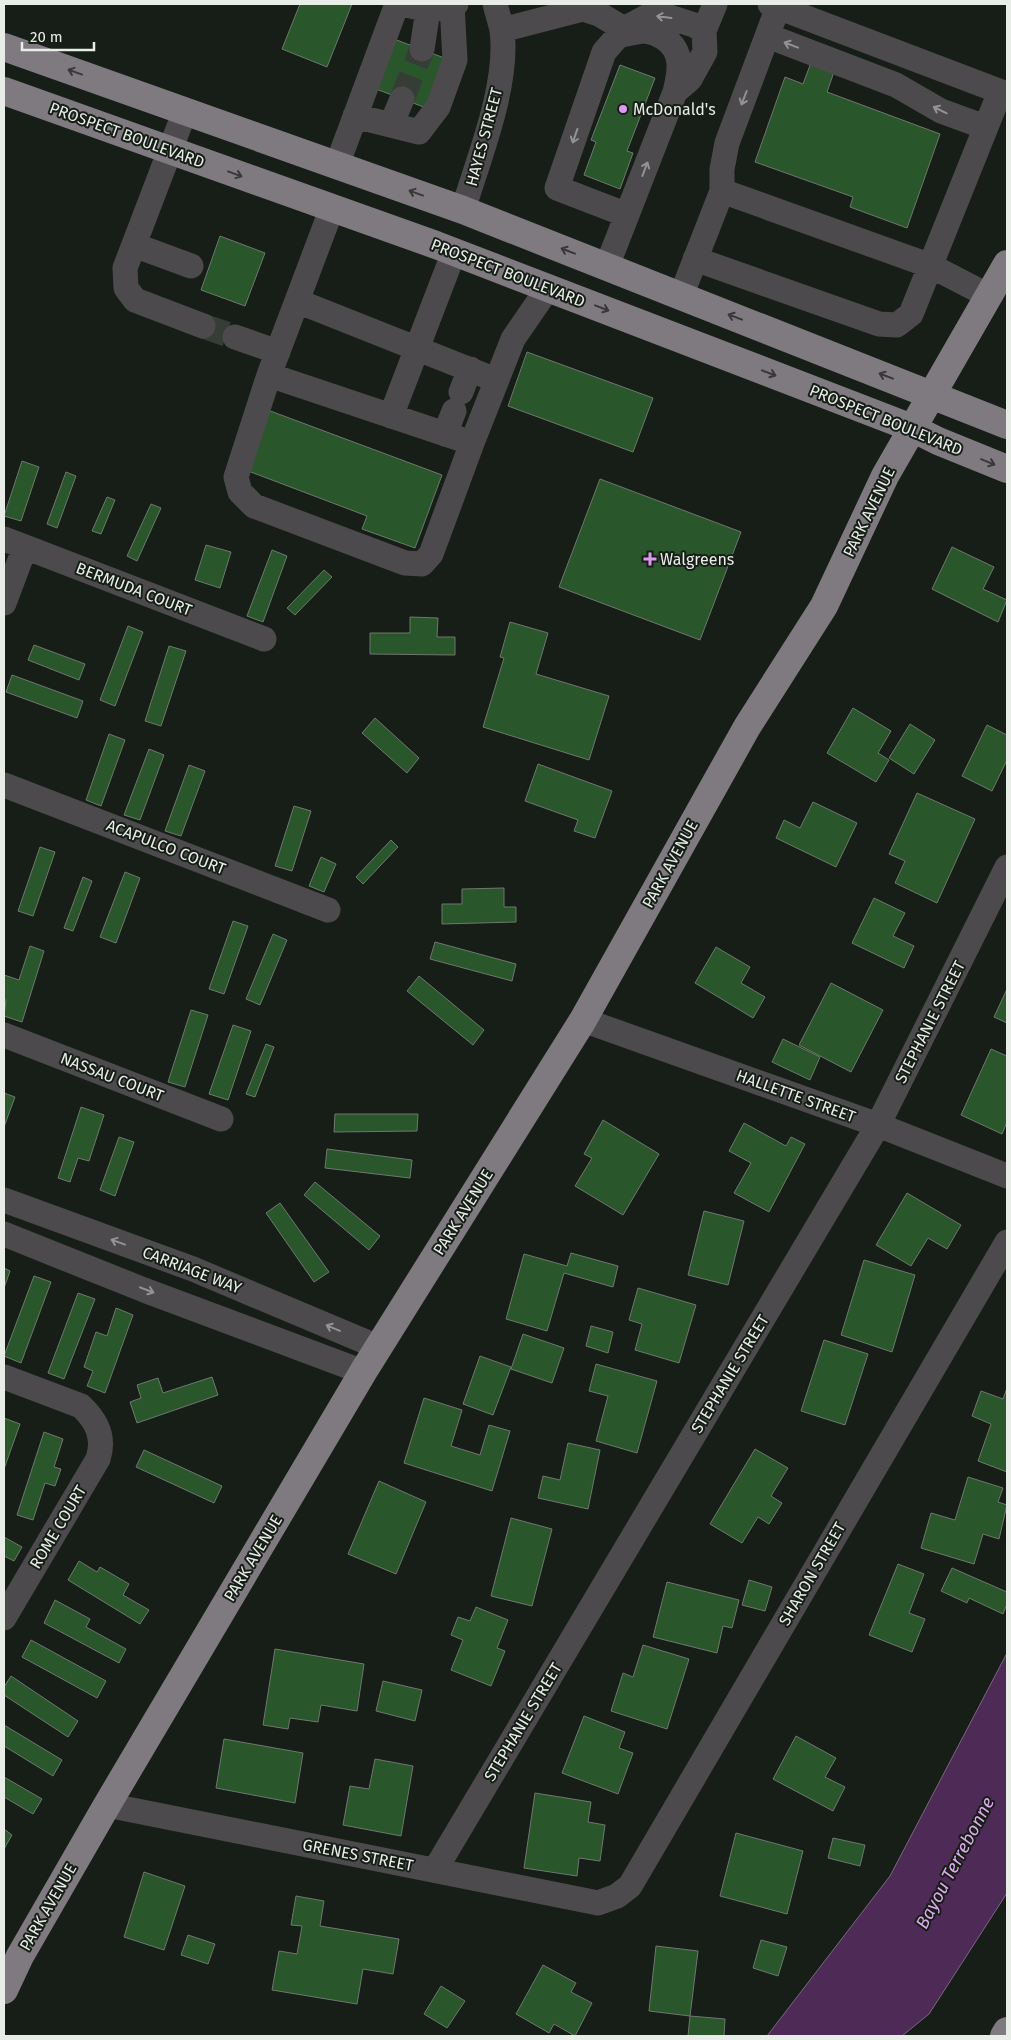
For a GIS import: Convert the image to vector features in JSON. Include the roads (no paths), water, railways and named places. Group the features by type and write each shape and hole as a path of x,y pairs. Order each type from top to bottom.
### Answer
{"main road":[{"path":"4,47 463,210 1007,425"},
{"name":"PROSPECT BOULEVARD","path":"4,91 454,252 912,428 938,441 1007,469"},
{"name":"PARK AVENUE","path":"4,1990 20,1956 363,1372 583,1020 747,726 824,606 885,476 1007,264"},
{"path":"1004,2036 1007,2031"}],"street":[{"path":"337,165 397,4"},
{"path":"355,116 418,132 438,107 455,60 454,4 428,10 403,4"},
{"name":"HAYES STREET","path":"463,210 497,99 503,59 502,30 495,4"},
{"path":"675,92 690,80 705,52 704,31 715,4"},
{"path":"681,296 695,258 722,191 722,169 727,143 768,36 774,5 1004,93 986,127 911,314 897,325 879,324 695,258"},
{"path":"502,30 583,9 599,14 621,32 645,31 658,34 673,44 678,55 679,75 675,92 607,266"},
{"path":"422,49 428,10"},
{"path":"627,215 557,188 604,52 621,32 648,16 666,16 694,25 704,31"},
{"path":"768,36 896,84 942,111 986,127"},
{"path":"391,125 402,99"},
{"path":"185,111 125,268 126,288 135,300 203,326"},
{"path":"722,191 931,266 989,296"},
{"path":"332,208 269,375 236,477 240,492 254,506 405,563 422,564 431,554 513,339 548,288"},
{"path":"134,245 191,266"},
{"path":"391,416 454,252"},
{"path":"297,301 418,348 462,391"},
{"path":"235,337 278,352"},
{"path":"269,375 472,443"},
{"path":"462,391 496,380"},
{"path":"445,434 462,391"},
{"path":"4,603 14,543"},
{"name":"BERMUDA COURT","path":"14,543 264,639"},
{"name":"ACAPULCO COURT","path":"4,785 328,910"},
{"name":"STEPHANIE STREET","path":"435,1870 878,1125 1007,868"},
{"name":"HALLETTE STREET","path":"583,1020 878,1125 1007,1176"},
{"name":"NASSAU COURT","path":"4,1035 221,1119"},
{"name":"CARRIAGE WAY","path":"4,1200 193,1269 378,1347"},
{"path":"70,1260 82,1229"},
{"path":"4,1234 363,1372"},
{"name":"SHARON STREET","path":"609,1899 617,1896 630,1886 1007,1242"},
{"name":"ROME COURT","path":"4,1377 81,1406 91,1416 102,1448 98,1459 4,1618"},
{"name":"GRENES STREET","path":"108,1805 598,1903 609,1899"}],"water":[{"name":"Bayou Terrebonne","path":"1007,1653 1007,1893 929,2014 902,2036 767,2036 890,1876"}],"tunnel":[{"path":"402,99 422,49"},
{"path":"203,326 235,337"}],"place":[{"name":"McDonald's","path":"623,109"},
{"name":"Walgreens","path":"650,559"}]}
